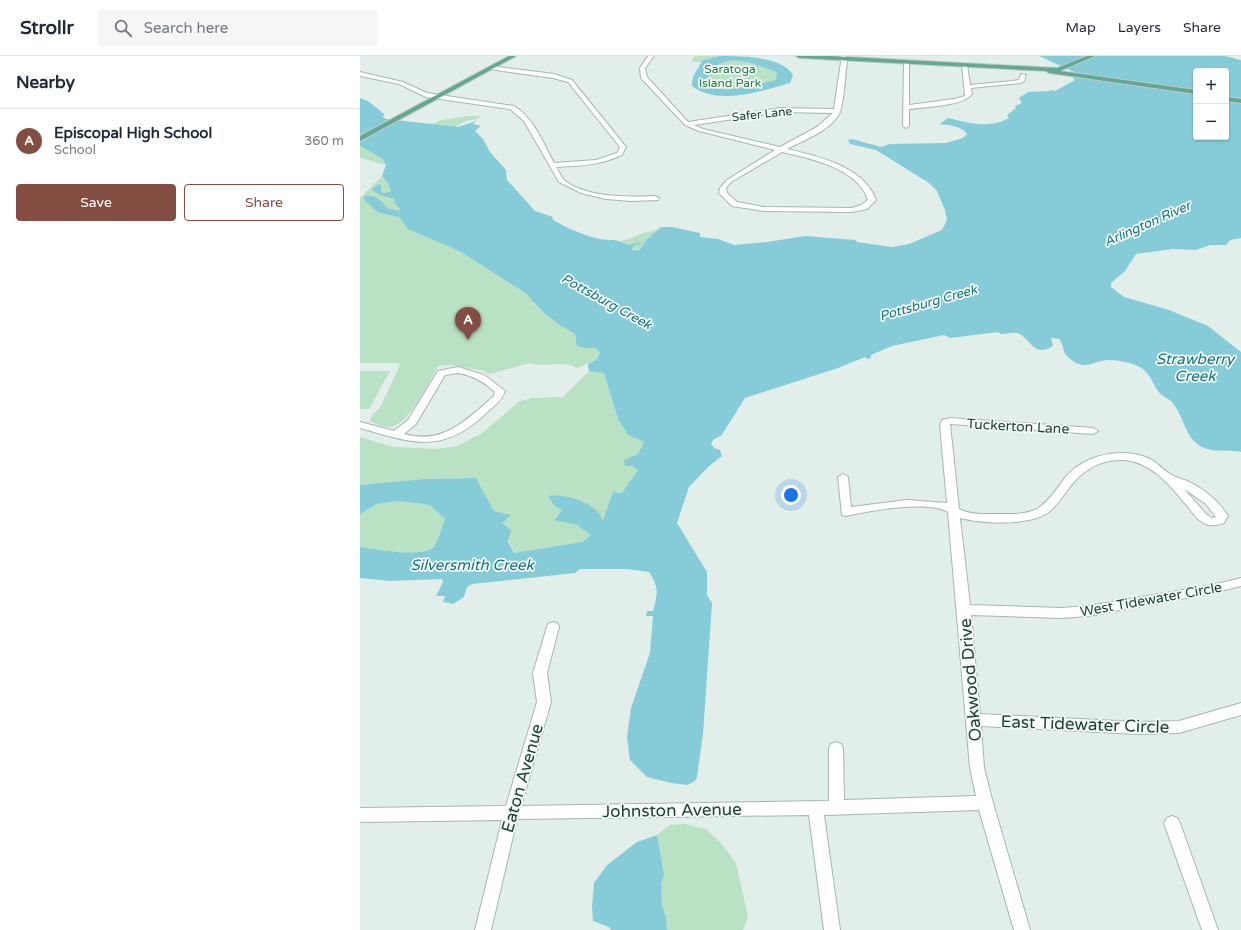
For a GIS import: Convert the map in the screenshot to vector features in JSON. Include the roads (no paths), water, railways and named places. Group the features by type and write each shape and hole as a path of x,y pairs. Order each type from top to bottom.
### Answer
{"main road":[{"path":"449,90 464,79 504,56"},
{"path":"360,139 513,56"},
{"path":"799,56 843,57 1011,68 1193,93"},
{"path":"1034,71 1053,70 1092,56"},
{"path":"1053,70 1071,75"},
{"path":"1229,98 1241,100"}],"street":[{"path":"651,56 642,67 644,78 687,124 701,130 781,150 823,160 839,167 870,193 872,200 868,205 852,210 764,209 745,207 735,204 725,197 723,193 725,184 781,150 826,123 837,111 843,57"},
{"path":"906,62 906,126"},
{"path":"907,106 964,99 968,96 964,65"},
{"path":"491,68 554,76 570,81 623,147 620,154 612,158 585,163 553,165"},
{"path":"360,74 393,80 426,95 505,105 517,110 527,120 561,181 587,194 629,199 655,198"},
{"path":"967,87 1012,83 1021,81 1023,75"},
{"name":"Safer Lane","path":"687,124 780,110 837,111"},
{"path":"360,425 396,435 423,440 442,437 465,427 498,397 500,391 478,374 453,370 441,372 412,422 396,435"},
{"name":"Tuckerton Lane","path":"945,426 946,422 950,422 1093,431"},
{"name":"Oakwood Drive","path":"945,426 964,610 977,768 985,803 1022,930"},
{"path":"843,477 846,512 893,504 946,506 963,515 1005,518 1026,516 1044,511 1055,501 1076,472 1087,464 1098,460 1127,458 1141,460 1154,466 1202,517 1211,522 1220,520 1222,516 1217,508 1201,492 1163,474"},
{"name":"West Tidewater Circle","path":"964,610 1060,613 1088,612 1213,589 1241,582"},
{"name":"Eaton Avenue","path":"483,930 510,813 544,702 540,673 553,627"},
{"name":"East Tidewater Circle","path":"974,720 1137,728 1179,727 1241,709"},
{"path":"836,748 837,807"},
{"name":"Johnston Avenue","path":"360,815 816,808 985,803"},
{"path":"816,808 832,930"},
{"path":"1172,823 1210,930"}],"water":[{"path":"720,56 760,58 780,64 788,69 793,75 790,83 766,90 740,95 715,95 703,92 692,86 693,77 702,61","holes":["735,60 748,62 777,72 776,80 744,88 726,89 714,86 708,78 712,70 718,64"]},
{"path":"1039,56 1225,56 1241,60 1241,238 1230,240 1226,245 1210,245 1196,250 1173,249 1136,254 1125,271 1111,283 1111,287 1124,297 1169,310 1208,326 1241,352 1241,452 1211,450 1196,443 1188,433 1172,402 1159,393 1149,375 1140,367 1114,360 1084,365 1080,364 1074,362 1066,355 1059,339 1051,338 1053,346 1042,350 1034,347 1024,337 1016,333 1000,334 998,332 950,338 944,335 892,346 871,355 871,358 868,359 865,357 838,368 745,398 721,436 714,439 711,443 714,448 720,450 722,456 709,466 689,487 677,523 707,572 707,595 712,603 703,734 697,777 695,781 687,785 647,777 630,760 627,737 631,708 650,653 653,616 646,616 647,611 653,611 657,595 655,582 649,572 626,569 580,569 575,573 472,584 467,587 464,597 453,604 443,602 445,596 436,596 443,582 442,579 390,581 360,578 360,547 411,553 429,550 436,543 445,519 430,505 399,501 377,504 360,514 360,485 424,479 476,478 494,511 511,515 502,523 511,530 508,541 514,553 582,542 591,535 577,525 554,520 562,510 554,505 548,496 567,497 586,503 599,513 603,520 613,492 622,493 638,470 632,466 625,466 624,460 638,454 644,442 628,435 618,419 604,373 589,371 588,364 597,359 600,352 595,348 577,346 575,334 549,317 527,294 461,252 408,229 399,217 379,213 363,199 365,196 372,196 381,201 387,208 399,211 400,209 394,202 395,199 380,195 372,190 378,184 381,185 381,192 385,193 391,191 388,183 382,176 386,165 383,159 360,146 360,98 368,101 384,114 383,117 386,119 458,127 476,121 473,124 481,126 475,131 483,139 490,152 506,170 507,180 535,211 553,217 552,219 561,224 590,237 620,241 628,245 641,242 641,244 633,246 632,250 639,251 647,239 662,227 672,227 700,233 700,237 718,239 734,245 805,236 855,240 857,242 892,247 909,244 942,230 947,220 945,210 937,191 929,183 876,150 850,144 848,140 852,139 881,147 890,144 946,143 963,138 967,134 962,129 955,126 940,124 948,118 979,124 1002,121 1009,118 1007,115 1016,108 1015,106 1022,103 1019,98 1028,92 1051,91 1047,89 1055,91 1075,80 1073,78 1074,72"},
{"path":"657,835 664,875 661,884 662,905 666,917 667,930 611,930 609,927 593,921 592,907 594,883 607,865 637,842"}],"place":[{"name":"Episcopal High School","path":"468,340"}],"park label":[{"name":"Saratoga Island Park","path":"730,76"}],"water label":[{"name":"Arlington River","path":"1147,223"},
{"name":"Pottsburg Creek","path":"607,301"},
{"name":"Pottsburg Creek","path":"928,302"},
{"name":"Strawberry Creek","path":"1195,368"},
{"name":"Silversmith Creek","path":"472,565"}]}
